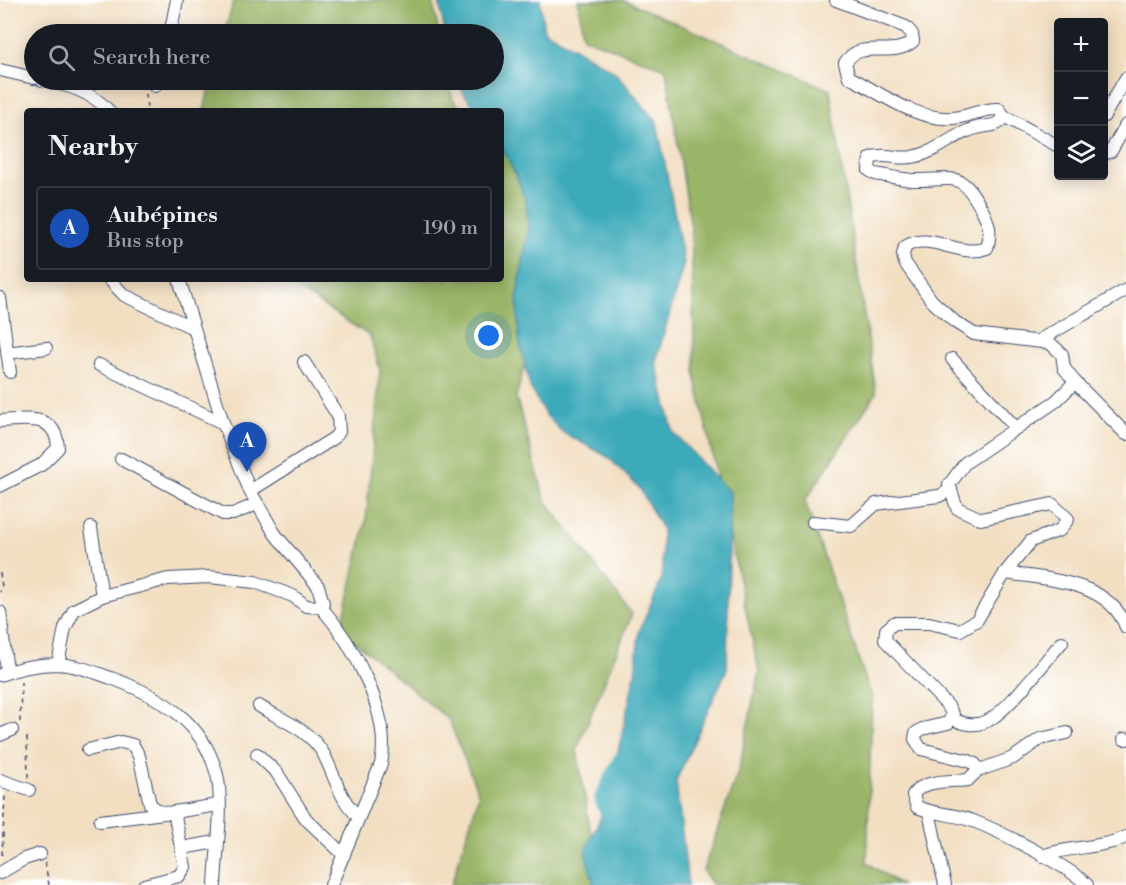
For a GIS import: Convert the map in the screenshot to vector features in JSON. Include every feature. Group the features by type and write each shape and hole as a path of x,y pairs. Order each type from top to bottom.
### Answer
{"street":[{"path":"172,24 177,0"},
{"path":"836,0 906,27 912,34 913,41 906,48 861,49 851,54 845,63 849,77 928,118 955,118 988,108 999,109 1004,116 1054,144"},
{"path":"0,70 24,76"},
{"path":"1108,109 1126,78"},
{"path":"79,90 101,102 106,108"},
{"path":"1004,116 1002,122 969,131 934,151 910,158 876,156 870,158 869,170 875,174 920,181 945,177 969,187 989,222 991,236 987,248 975,253 921,240 905,247 903,255 905,263 932,301 955,322 974,334 1050,343 1062,354 1065,368 1075,382 1126,434"},
{"path":"1108,153 1111,152 1126,124"},
{"path":"112,282 124,295 193,328"},
{"path":"180,282 223,423 250,490 275,534 318,586 323,598 321,607"},
{"path":"1038,341 1126,290"},
{"path":"0,298 10,372"},
{"path":"7,353 46,348"},
{"path":"952,359 1015,427"},
{"path":"250,490 334,438 339,432 338,416 304,362"},
{"path":"99,365 223,423"},
{"path":"977,771 975,764 969,761 921,749 917,744 916,733 922,729 948,723 953,716 948,706 885,640 886,630 894,623 929,623 960,630 977,620 1005,573 1031,541 1060,530 1068,519 1052,504 981,519 957,508 949,485 965,463 1056,401 1075,382"},
{"path":"0,421 39,419 46,423 57,439 58,448 41,465 0,486"},
{"path":"121,459 223,514 240,512 257,504"},
{"path":"813,522 850,526 876,504 939,496 951,490"},
{"path":"91,528 102,596"},
{"path":"1005,573 1068,582 1104,598 1121,614 1126,627"},
{"path":"58,664 65,628 74,610 102,596 168,579 209,577 255,582 294,596 306,606 321,607 339,628 373,698 384,733 385,748 381,764 331,885"},
{"path":"0,612 2,674 58,664 80,667 130,685 163,701 185,718 202,739 217,777 215,885"},
{"path":"951,718 964,725 976,724 997,714 1062,642"},
{"path":"259,706 313,741 322,752 343,798 359,817"},
{"path":"0,735 16,726"},
{"path":"1067,733 1040,738 1006,761 977,771 968,780 926,784 917,788 913,795 916,807 929,812 970,820 1079,876 1087,885"},
{"path":"88,750 121,742 133,745 139,756 150,804 158,811 171,812"},
{"path":"257,754 277,773 306,819 344,855"},
{"path":"3,781 29,790"},
{"path":"100,821 218,805"},
{"path":"144,885 179,876 185,867 171,812"},
{"path":"929,812 945,885"},
{"path":"1042,856 1062,849 1117,841 1126,837"},
{"path":"182,848 216,842"},
{"path":"0,873 24,859 40,854"}],"path":[{"path":"148,108 152,90"},
{"path":"0,573 2,587 0,592"},
{"path":"16,726 21,669"},
{"path":"27,737 29,790"},
{"path":"2,855 3,781"},
{"path":"40,854 44,860 49,885"}],"green space":[{"path":"234,0 432,0 437,24 227,24"},
{"path":"578,0 623,0 830,90 876,393 805,501 872,698 867,863 901,885 713,885 703,871 739,769 759,671 695,375 691,228 666,69 583,37"},
{"path":"209,90 450,90 453,100 461,108 205,108"},
{"path":"504,149 566,208 516,397 545,500 632,614 577,749 590,829 620,885 451,885 479,795 449,720 341,630 366,521 380,370 370,336 287,282 504,282"}],"water":[{"path":"439,0 540,0 544,30 615,72 657,122 684,263 656,361 673,432 730,493 727,669 676,781 688,885 594,885 585,852 606,805 635,675 639,632 662,578 662,529 640,489 608,457 562,432 545,414 530,387 519,339 517,297 529,226 526,203 504,151 504,108 476,108 462,90 504,90 504,24 443,24"}],"waterway":[{"path":"616,828 603,799 622,760"}],"place":[{"name":"Aubépines","path":"247,472"}]}
